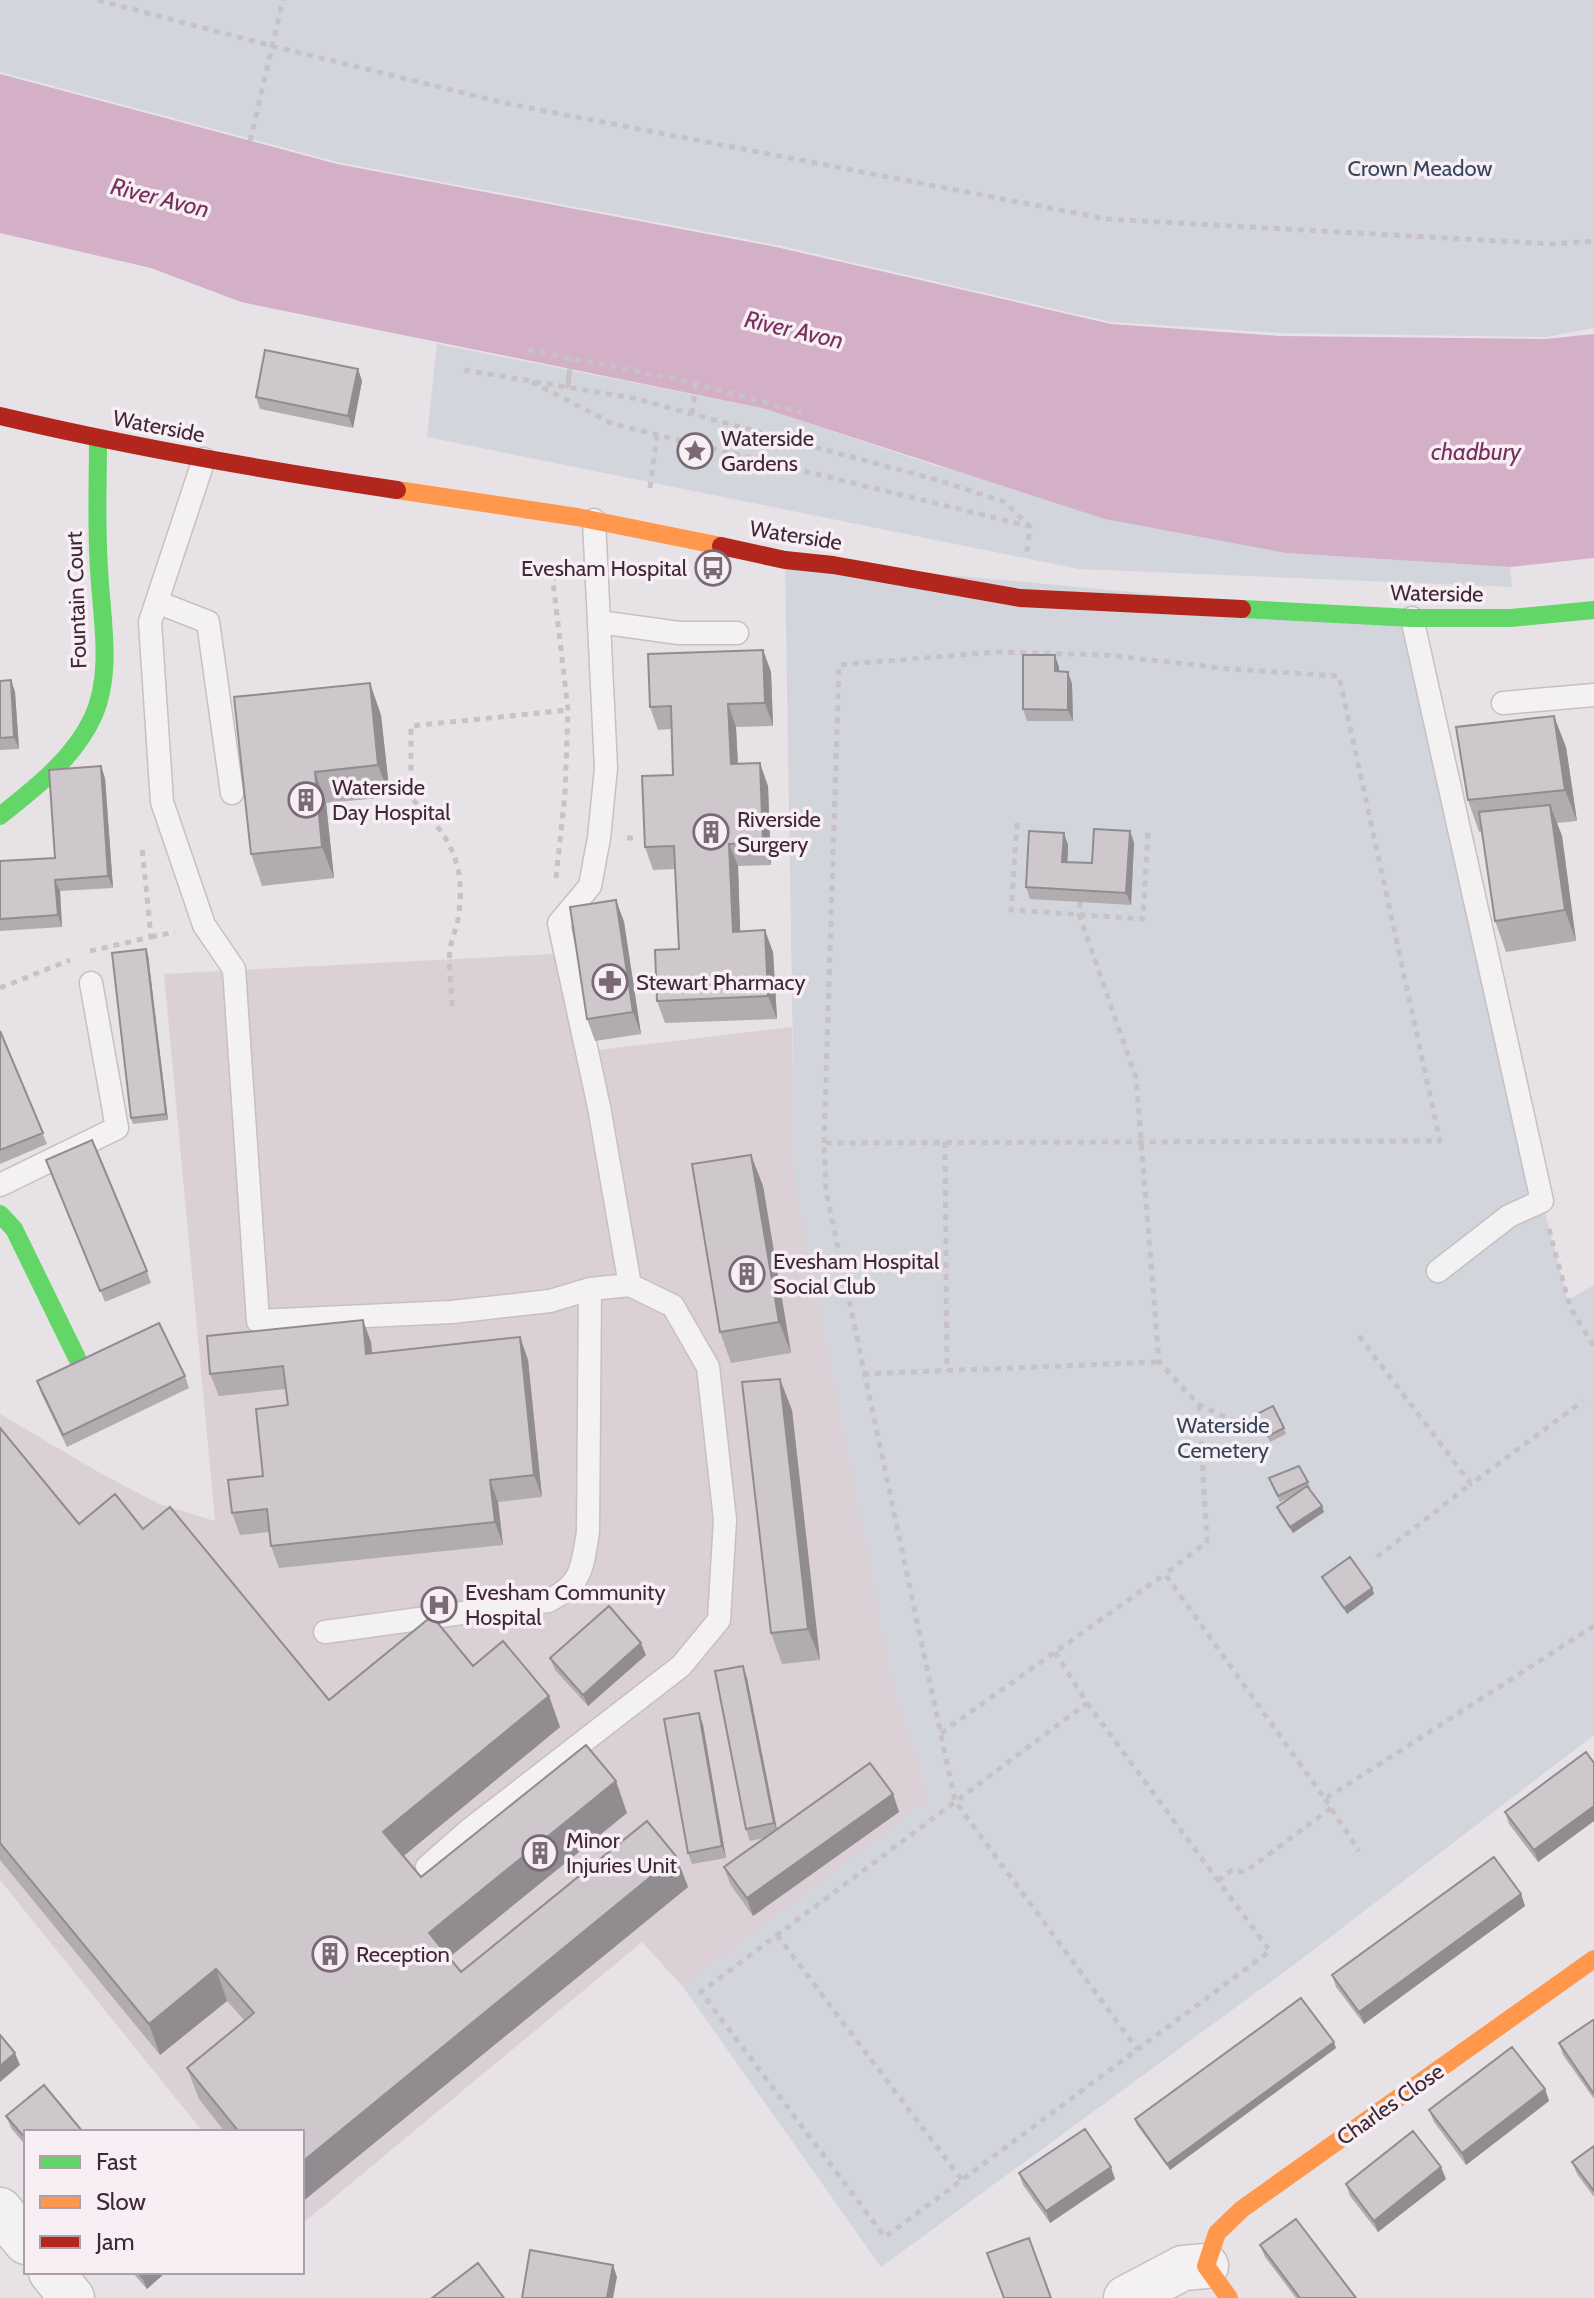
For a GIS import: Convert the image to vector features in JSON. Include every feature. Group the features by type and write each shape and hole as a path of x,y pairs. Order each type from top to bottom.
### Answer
{"main road":[{"name":"Waterside","path":"0,416 204,459 586,519 785,560 833,565 1020,598 1412,618 1511,618 1594,610"},
{"name":"Fountain Court","path":"0,816 22,799 73,747 93,718 101,692 98,439"},
{"path":"0,1214 14,1229 77,1358"},
{"name":"Charles Close","path":"1217,2282 1217,2233 1242,2209 1594,1959"}],"street":[{"path":"0,2210 24,2240"},
{"name":"Charles Close","path":"1126,2298 1183,2268 1217,2282"},
{"path":"53,2274 72,2298"}],"lane":[{"path":"204,459 150,622 162,802 204,925 234,969 258,1321 452,1312 550,1301 590,1289 630,1285 673,1306 708,1367 725,1520 719,1620 681,1666 469,1830 427,1867"},
{"path":"586,519 599,622 606,768 599,838 590,886 559,923 599,1107 630,1285"},
{"path":"157,602 208,622 232,793"},
{"path":"1412,618 1542,1201 1509,1216 1438,1271"},
{"path":"599,622 679,633 737,633"},
{"path":"1503,703 1594,695"},
{"path":"0,1185 117,1128 91,983"},
{"path":"325,1632 548,1601 568,1592 581,1570 588,1532 590,1289"}],"path":[{"path":"98,0 509,104 1107,219 1553,244 1594,241"},
{"path":"250,141 283,0"},
{"path":"528,350 696,384 801,412"},
{"path":"568,386 571,358"},
{"path":"464,370 633,398 941,481 1005,502 1030,527"},
{"path":"568,386 569,374"},
{"path":"528,379 613,424 1030,527"},
{"path":"692,414 696,384"},
{"path":"644,529 657,436"},
{"path":"559,923 554,899 565,794 568,710 553,581 586,519"},
{"path":"1020,598 1030,527"},
{"path":"824,1143 1440,1141 1339,676 1230,669 1105,655 995,652 839,665 824,1143 826,1191 940,1734 955,1801 1137,2049"},
{"path":"452,1006 450,950 458,919 461,880 456,857 436,822 411,798 411,726 568,710"},
{"path":"1017,823 1011,910 1143,919 1148,832"},
{"path":"1080,902 1079,914 1136,1078 1159,1362 1199,1405 1244,1425"},
{"path":"945,1142 947,1371"},
{"path":"1542,1201 1570,1307 1594,1347"},
{"path":"1359,1336 1471,1484"},
{"path":"863,1374 1159,1362"},
{"path":"1377,1557 1583,1401"},
{"path":"940,1734 1207,1542 1199,1405"},
{"path":"1165,1574 1359,1851"},
{"path":"1325,1799 1594,1626"},
{"path":"1055,1652 1087,1703 1270,1951 885,2237 701,1992 1087,1703"},
{"path":"1218,1881 1232,1870 1245,1872 1331,1808"},
{"path":"777,1935 962,2180"}],"shaded area":[{"name":"Evesham Community Hospital","path":"572,953 590,1051 792,1027 795,1183 894,1688 929,1800 683,1987 642,1942 304,2222 304,2130 201,2130 0,1880 0,1414 159,1504 215,1521 164,974"}],"green space":[{"name":"Crown Meadow","path":"0,0 1594,0 1594,328 1546,337 1279,333 1111,322 777,245 337,162 0,72"},
{"name":"Waterside Gardens","path":"437,344 762,408 934,465 1286,553 1510,567 1512,587 1079,569 427,437"},
{"name":"Waterside Cemetery","path":"785,560 1412,618 1542,1201 1568,1300 1594,1285 1594,1735 1299,1961 881,2267 683,1987 929,1800 894,1688 795,1183"}],"water":[{"name":"chadbury","path":"0,74 337,164 776,247 1111,324 1279,336 1545,339 1594,334 1594,558 1510,567 1286,553 1105,519 762,408 241,302 151,268 0,233"}],"building":[{"path":"265,350 358,369 348,416 256,397"},
{"name":"Riverside Surgery","path":"763,650 765,703 728,704 731,764 760,763 763,842 729,844 733,932 765,930 768,996 657,1001 655,950 679,949 674,846 645,847 642,776 673,775 671,706 650,707 648,654"},
{"path":"1023,655 1055,655 1055,671 1068,672 1068,710 1023,709"},
{"path":"11,680 14,737 0,738 0,681"},
{"name":"Waterside Day Hospital","path":"370,683 378,765 315,772 322,847 251,854 234,697"},
{"path":"1554,716 1565,790 1468,800 1456,727"},
{"path":"101,766 108,876 55,880 58,915 0,919 0,861 55,858 49,770"},
{"path":"1550,805 1565,910 1495,921 1479,812"},
{"path":"1094,829 1130,831 1126,893 1026,887 1029,831 1064,833 1062,862 1092,863"},
{"name":"Stewart Pharmacy","path":"616,900 633,1012 587,1019 570,907"},
{"path":"146,949 166,1114 131,1118 112,953"},
{"path":"0,1031 43,1133 0,1150"},
{"path":"92,1140 147,1271 100,1291 46,1160"},
{"name":"Evesham Hospital Social Club","path":"751,1155 779,1322 720,1332 692,1164"},
{"path":"363,1320 366,1354 520,1337 534,1475 490,1480 495,1522 271,1546 267,1509 232,1513 228,1480 263,1476 256,1409 288,1405 283,1366 210,1374 207,1336"},
{"path":"159,1323 185,1376 63,1435 37,1381"},
{"path":"780,1379 808,1629 771,1633 742,1382"},
{"path":"1273,1406 1284,1428 1268,1436 1257,1414"},
{"path":"0,1428 79,1524 115,1494 143,1529 170,1507 329,1700 432,1616 473,1666 503,1641 549,1696 383,1832 421,1877 586,1745 616,1781 429,1933 461,1972 647,1821 676,1856 304,2160 304,2130 237,2130 187,2068 254,2013 216,1969 149,2024 0,1843"},
{"path":"1299,1466 1308,1482 1278,1496 1269,1478"},
{"path":"1307,1486 1322,1506 1290,1527 1277,1507"},
{"path":"1350,1557 1372,1588 1344,1608 1322,1577"},
{"path":"609,1606 641,1643 583,1695 550,1658"},
{"path":"743,1666 774,1823 746,1829 715,1671"},
{"path":"699,1713 722,1846 688,1853 664,1719"},
{"path":"1586,1752 1594,1763 1594,1806 1534,1850 1505,1812"},
{"path":"870,1763 893,1794 747,1898 724,1867"},
{"path":"1494,1857 1521,1894 1359,2012 1332,1975"},
{"path":"1301,1998 1334,2042 1167,2164 1135,2119"},
{"path":"1594,2021 1594,2094 1559,2043"},
{"path":"0,2035 15,2053 0,2066"},
{"path":"1512,2047 1545,2089 1462,2153 1429,2110"},
{"path":"44,2085 81,2130 24,2130 24,2137 6,2116"},
{"path":"1085,2129 1111,2167 1046,2211 1019,2173"},
{"path":"1413,2131 1441,2167 1374,2221 1346,2184"},
{"path":"1594,2146 1594,2191 1572,2162"},
{"path":"1296,2219 1356,2298 1300,2298 1260,2245"},
{"path":"1029,2238 1051,2298 1004,2298 987,2253"},
{"path":"530,2250 613,2265 607,2298 522,2298"},
{"path":"478,2263 504,2298 432,2298"}],"traffic: fast":[{"path":"0,816 64,760 84,734 99,702 104,645 98,536 98,439"},
{"path":"1242,609 1412,618 1511,618 1594,610"},
{"path":"0,1214 14,1229 77,1358"}],"traffic: slow":[{"path":"397,490 577,517 721,546"},
{"path":"1229,2298 1206,2266 1217,2233 1242,2209 1594,1959"}],"traffic: jam":[{"path":"0,416 197,457 397,490"},
{"path":"721,546 785,560 833,565 1020,598 1242,609"}],"place":[{"name":"Waterside Gardens","path":"695,451"},
{"name":"Evesham Hospital","path":"713,568"},
{"name":"Waterside Day Hospital","path":"306,800"},
{"name":"Riverside Surgery","path":"711,832"},
{"name":"Stewart Pharmacy","path":"610,982"},
{"name":"Evesham Hospital Social Club","path":"747,1274"},
{"name":"Evesham Community Hospital","path":"439,1605"},
{"name":"Minor Injuries Unit","path":"540,1853"},
{"name":"Reception","path":"330,1954"}],"water label":[{"name":"River Avon","path":"160,198"},
{"name":"River Avon","path":"794,330"}]}
